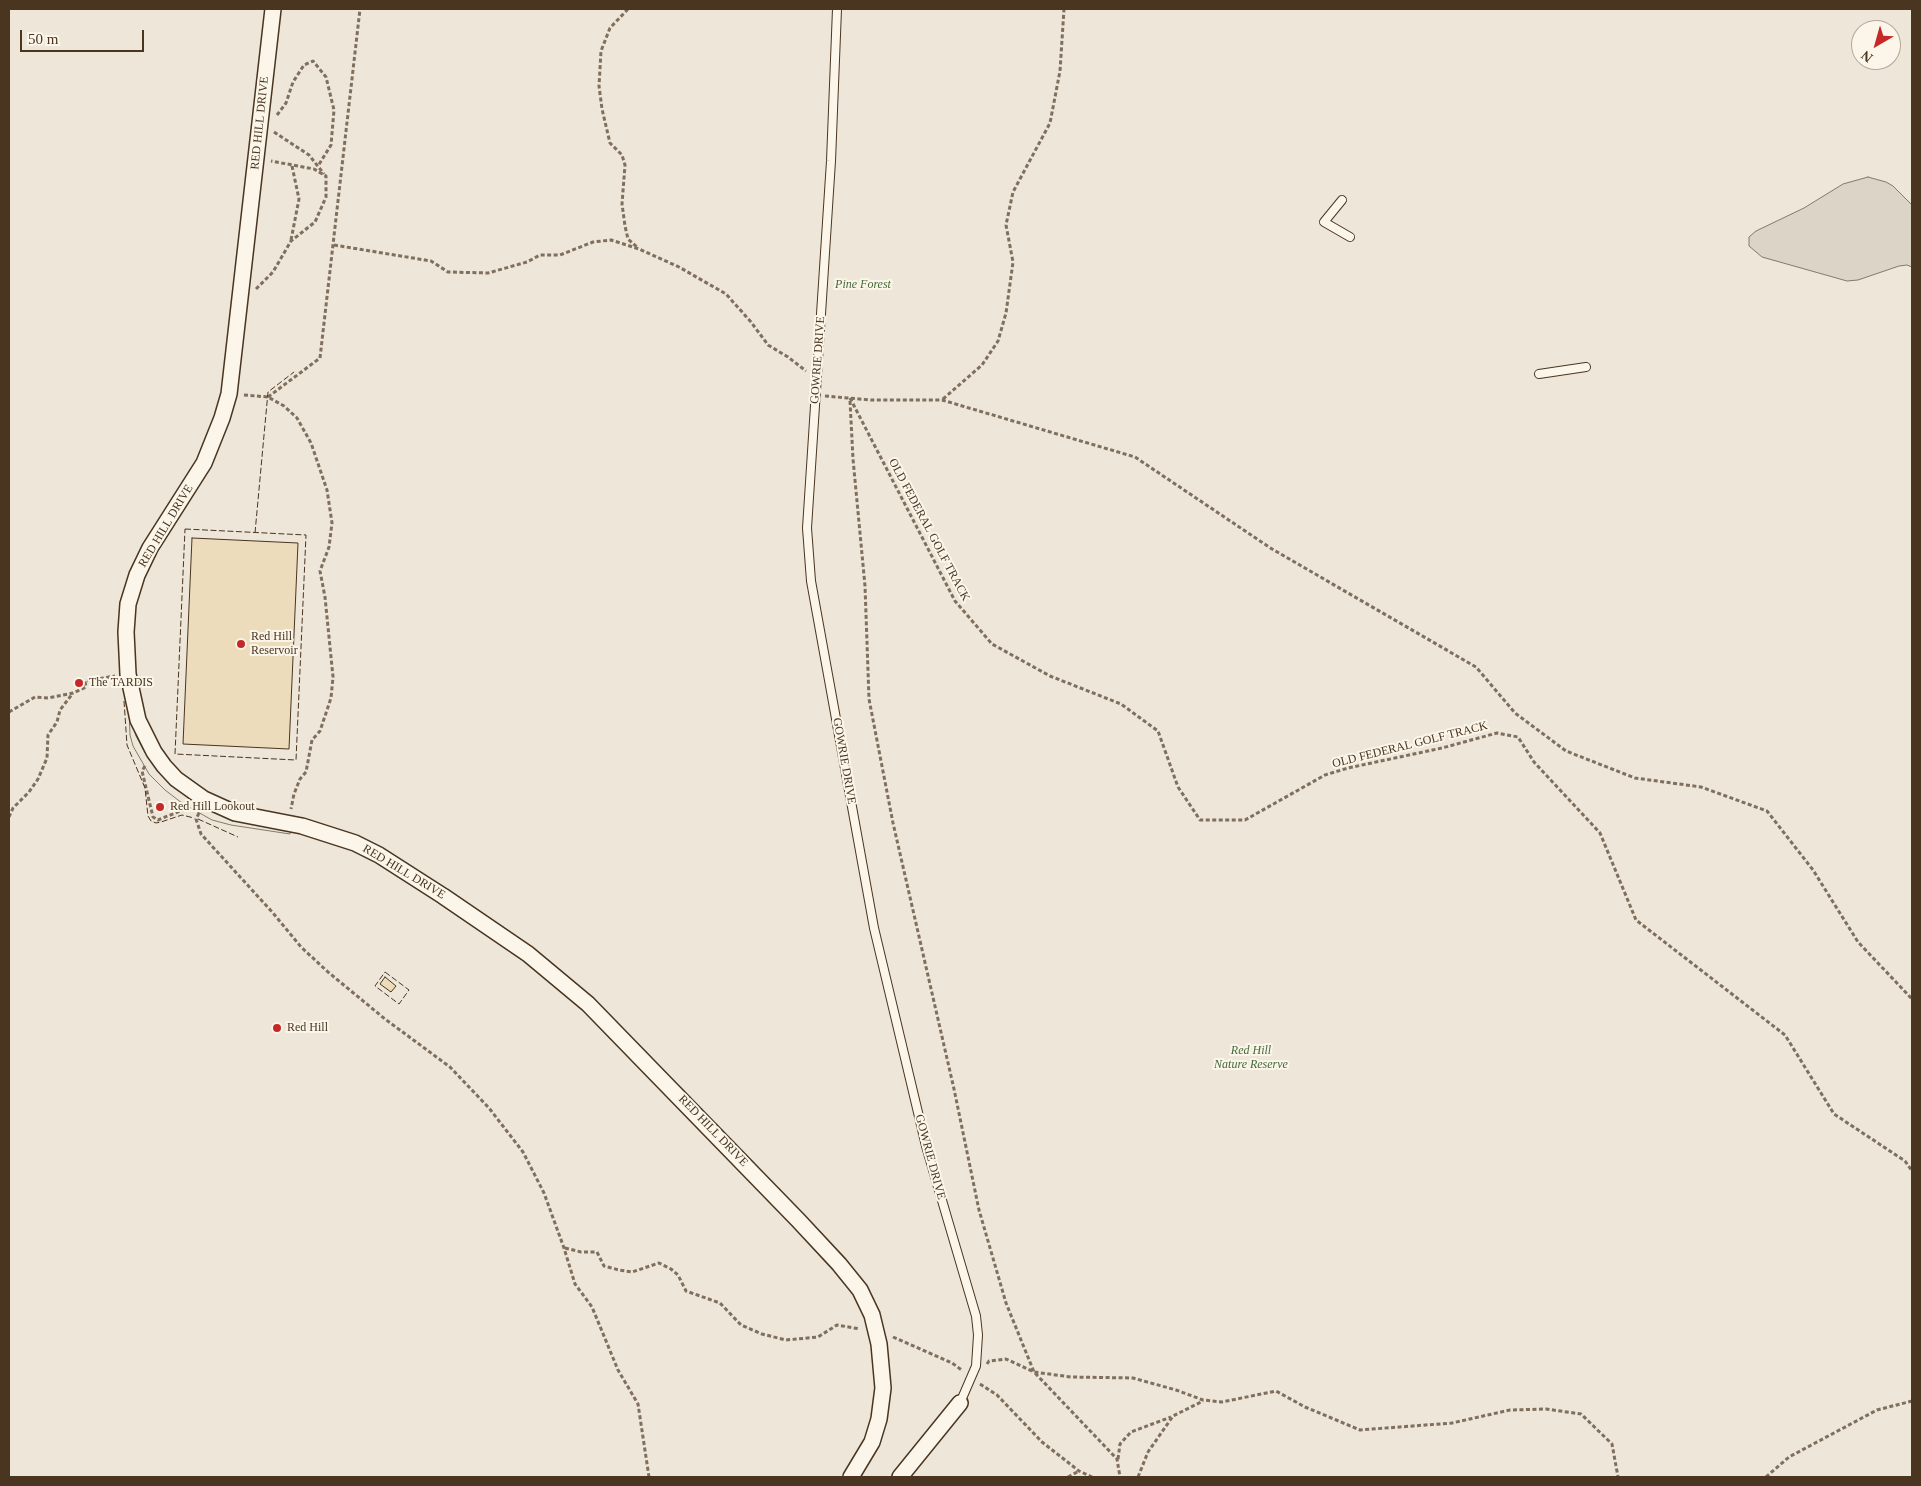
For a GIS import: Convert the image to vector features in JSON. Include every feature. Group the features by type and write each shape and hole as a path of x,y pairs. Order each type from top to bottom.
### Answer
{"street":[{"name":"RED HILL DRIVE","path":"273,9 229,394 222,418 204,463 150,548 137,575 128,604 126,632 128,674 138,720 154,752 164,766 176,778 204,799 236,813 288,823 355,843 379,855 443,896 528,954 588,1004 706,1123 839,1264 863,1296 872,1315 883,1371 882,1406 872,1442 851,1477"},
{"name":"GOWRIE DRIVE","path":"900,1477 960,1403"}],"lane":[{"name":"GOWRIE DRIVE","path":"837,9 831,161 807,528 811,580 874,928 926,1146 976,1316 978,1351 972,1378 960,1403"},
{"path":"1342,200 1324,222 1350,237"},
{"path":"1539,374 1586,367"}],"path":[{"path":"268,397 320,358 360,9"},
{"path":"628,9 610,28 601,50 599,86 610,143 622,155 625,165 622,204 628,239 639,249"},
{"path":"942,400 982,365 998,341 1006,313 1012,262 1006,225 1013,192 1050,123 1058,89 1064,9"},
{"path":"260,122 276,117 286,103 292,82 304,66 313,61 326,77 334,110 331,145 318,166"},
{"path":"260,122 309,155 326,176 326,197 315,222 291,241"},
{"path":"256,158 314,170 326,176"},
{"path":"240,302 263,284 273,272 291,241 299,199 292,165"},
{"path":"334,246 431,261 448,272 488,273 527,262 540,255 560,255 593,242 611,240 639,249 679,267 726,294 768,345 788,357 817,381"},
{"path":"229,394 268,397 284,406 297,418 311,443 327,490 332,523 329,546 320,571 325,597 332,668 331,698 320,731 312,740 306,772 294,794 288,823"},
{"path":"816,395 871,400 942,400 1135,456 1272,549 1476,667 1515,712 1566,751 1635,778 1701,787 1766,811 1813,870 1858,942 1912,999"},
{"path":"850,398 853,459 865,586 871,708 894,823 954,1089 979,1210 1006,1302 1034,1372 1118,1459"},
{"name":"OLD FEDERAL GOLF TRACK","path":"850,398 954,601 992,644 1050,676 1122,704 1158,731 1178,787 1200,820 1245,820 1325,775 1348,768 1442,748 1497,733 1518,737 1534,762 1600,833 1636,920 1785,1034 1834,1114 1905,1161 1912,1171"},
{"path":"9,712 35,697 48,698 73,693 86,686 85,681 118,676"},
{"path":"9,817 13,808 29,792 38,779 48,758 48,735 57,722 60,710 73,693"},
{"path":"154,752 142,771 153,817 158,820 180,812 204,799"},
{"path":"204,799 196,819 201,834 273,913 301,947 385,1019 450,1067 489,1108 523,1152 544,1193 575,1284 592,1307 618,1370 638,1404 649,1477"},
{"path":"564,1248 581,1252 597,1252 604,1266 632,1272 659,1263 678,1275 686,1291 720,1303 741,1325 762,1334 786,1340 818,1337 837,1325 876,1331 904,1341 952,1363 997,1395 1042,1442 1079,1472 1092,1477"},
{"path":"972,1378 989,1361 1006,1359 1034,1372 1071,1377 1133,1378 1203,1400 1222,1402 1276,1391 1305,1407 1360,1430 1452,1423 1510,1410 1546,1409 1581,1414 1612,1444 1618,1477"},
{"path":"1120,1477 1118,1459 1120,1444 1132,1432 1173,1416 1203,1400"},
{"path":"1766,1477 1789,1457 1877,1410 1912,1401"},
{"path":"1138,1477 1148,1452 1173,1416"},
{"path":"1068,1477 1079,1472"}],"green space":[{"path":"9,9 1912,9 1912,1477 9,1477"}],"shaded area":[{"path":"1868,177 1893,186 1912,205 1912,267 1907,265 1899,266 1858,280 1847,281 1762,257 1749,246 1749,237 1756,231 1804,208 1843,184"},
{"path":"129,709 136,736 144,751 156,769 186,796 205,809 233,820 291,832 290,834 231,825 212,820 182,803 165,790 149,774 133,746 130,735"}],"building":[{"name":"Red Hill Reservoir","path":"192,538 298,543 289,749 183,744"},
{"path":"385,977 396,986 391,992 380,984"}],"fence":[{"path":"255,533 268,392 294,372"},
{"path":"185,529 306,535 296,760 175,754 185,529"},
{"path":"124,701 127,745 145,788 148,816 151,821 156,823 182,815 194,818"},
{"path":"198,819 238,837"},
{"path":"385,972 409,990 399,1004 375,986 385,972"}],"place":[{"name":"Red Hill Reservoir","path":"241,644"},
{"name":"The TARDIS","path":"79,683"},
{"name":"Red Hill Lookout","path":"160,807"},
{"name":"Red Hill","path":"277,1028"}],"park label":[{"name":"Pine Forest","path":"863,285"},
{"name":"Red Hill Nature Reserve","path":"1251,1058"}]}
